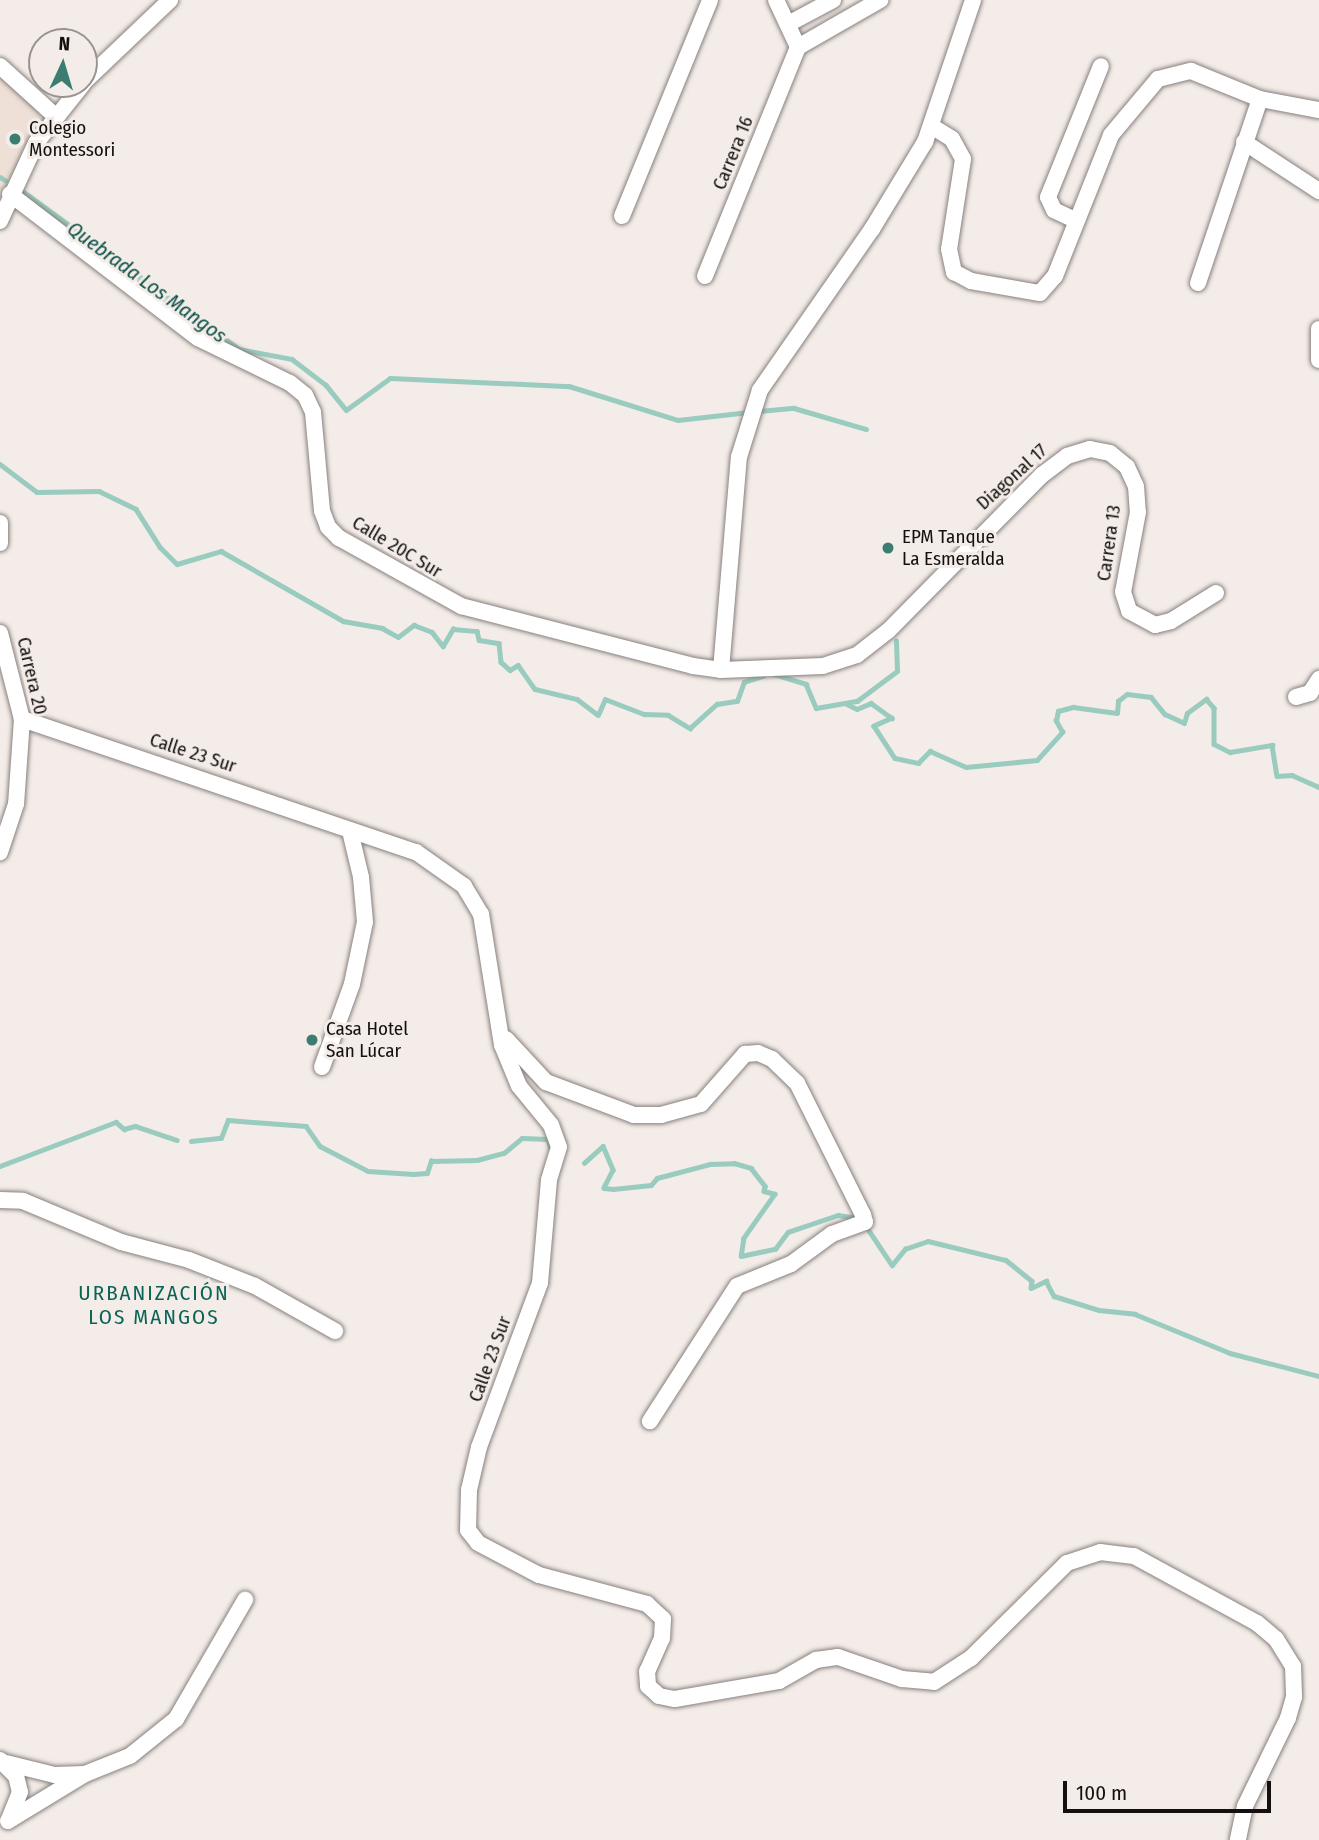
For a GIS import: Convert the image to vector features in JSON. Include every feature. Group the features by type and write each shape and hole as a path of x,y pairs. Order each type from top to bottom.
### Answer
{"street":[{"path":"98,69 170,0"},
{"path":"622,216 710,0"},
{"path":"776,0 790,23 798,47 880,0"},
{"path":"790,23 833,0"},
{"path":"721,670 739,457 760,390 872,229 933,127 973,0"},
{"name":"Carrera 16","path":"705,276 798,47"},
{"path":"0,66 54,115"},
{"path":"1076,220 1054,210 1048,197 1101,66"},
{"path":"933,127 952,139 963,159 949,248 954,272 971,281 1040,293 1055,276 1111,135 1158,79 1191,71 1260,99 1319,110"},
{"path":"0,221 10,194 54,115 69,98"},
{"path":"1198,283 1260,99"},
{"path":"1244,142 1319,191"},
{"name":"Calle 20C Sur","path":"10,194 198,338 290,383 304,395 313,412 320,454 322,511 339,538 461,606 624,651 721,670"},
{"path":"1319,329 1319,360"},
{"name":"Diagonal 17","path":"721,670 823,666 857,655 888,631 1042,475 1067,456 1090,449"},
{"name":"Carrera 13","path":"1090,449 1119,460 1136,486 1138,512 1123,592 1129,611 1155,625 1171,621 1216,593"},
{"path":"0,523 0,543"},
{"name":"Carrera 20","path":"0,633 22,719 16,804 0,852"},
{"path":"1296,697 1310,693 1319,679"},
{"name":"Calle 23 Sur","path":"22,719 416,852 464,886 481,915 499,1028 519,1086 551,1125 559,1147 549,1180 540,1283 479,1447 469,1490 468,1530 500,1558 540,1575 647,1604 663,1619 662,1638 647,1671 648,1685 659,1696 674,1699 779,1681 816,1660 838,1657 902,1679 934,1682 971,1658 1067,1563 1100,1552 1134,1556 1257,1623 1276,1639 1293,1666 1294,1697 1288,1718 1245,1807 1238,1840"},
{"path":"322,1067 352,984 365,922 361,877 350,831"},
{"path":"499,1028 530,1069 547,1082 634,1115 661,1115 701,1104 745,1054 758,1053 772,1059 797,1083 863,1214 865,1222 832,1234 791,1264 737,1286 650,1421"},
{"path":"0,1200 23,1200 121,1242 189,1260 255,1286 335,1331"},
{"path":"4,1824 85,1774 130,1756 176,1719 245,1600"},
{"path":"3,1762 54,1775 85,1774"},
{"path":"3,1762 16,1776 20,1792 4,1824"}],"shaded area":[{"name":"Colegio Montessori","path":"0,78 35,105 41,117 0,201"}],"waterway":[{"name":"Quebrada Los Mangos","path":"0,177 5,180"},
{"name":"Quebrada Los Mangos","path":"24,192 239,349 292,359 326,385 346,410 390,378 569,386 678,420 749,412"},
{"name":"Quebrada Los Mangos","path":"758,411 794,408 866,429"},
{"path":"0,464 37,492 99,491 136,509 160,547 177,564 221,551 343,621 382,628 398,637 414,625 432,632 443,646 453,629 477,631 479,640 499,643 501,662 510,670 518,665 535,689 577,699 598,715 605,699 644,714 668,715 690,728 717,704 737,701 744,682 763,676"},
{"path":"774,674 806,684 816,708 857,701 897,671 896,641"},
{"path":"845,703 857,709 871,703 892,718 874,726 895,758 918,763 930,751 966,767 1037,760 1062,732 1056,721 1058,711 1073,707 1117,713 1118,701 1127,694 1151,697 1165,714 1184,723 1187,713 1206,699 1214,708 1214,744 1230,752 1272,745 1277,776 1292,775 1319,787"},
{"path":"191,1141 221,1138 228,1120 306,1126 320,1146 368,1171 413,1174 427,1173 431,1161 477,1160 504,1153 522,1138 548,1139 552,1152"},
{"path":"0,1166 116,1122 124,1129 135,1126 177,1140"},
{"path":"584,1163 603,1146 613,1170 604,1188 613,1189 651,1185 657,1178 710,1164 734,1163 751,1168 765,1186 764,1191 775,1194 744,1238 741,1256 775,1249 788,1232 838,1215 857,1218"},
{"path":"866,1226 892,1265 905,1249 928,1241 1006,1260 1032,1281 1031,1288 1046,1281 1054,1296 1099,1310 1135,1314 1230,1353 1319,1376"}],"place":[{"name":"Colegio Montessori","path":"15,139"},
{"name":"EPM Tanque La Esmeralda","path":"888,548"},
{"name":"Casa Hotel San Lúcar","path":"312,1040"}],"district":[{"name":"URBANIZACIÓN LOS MANGOS","path":"154,1305"}]}
